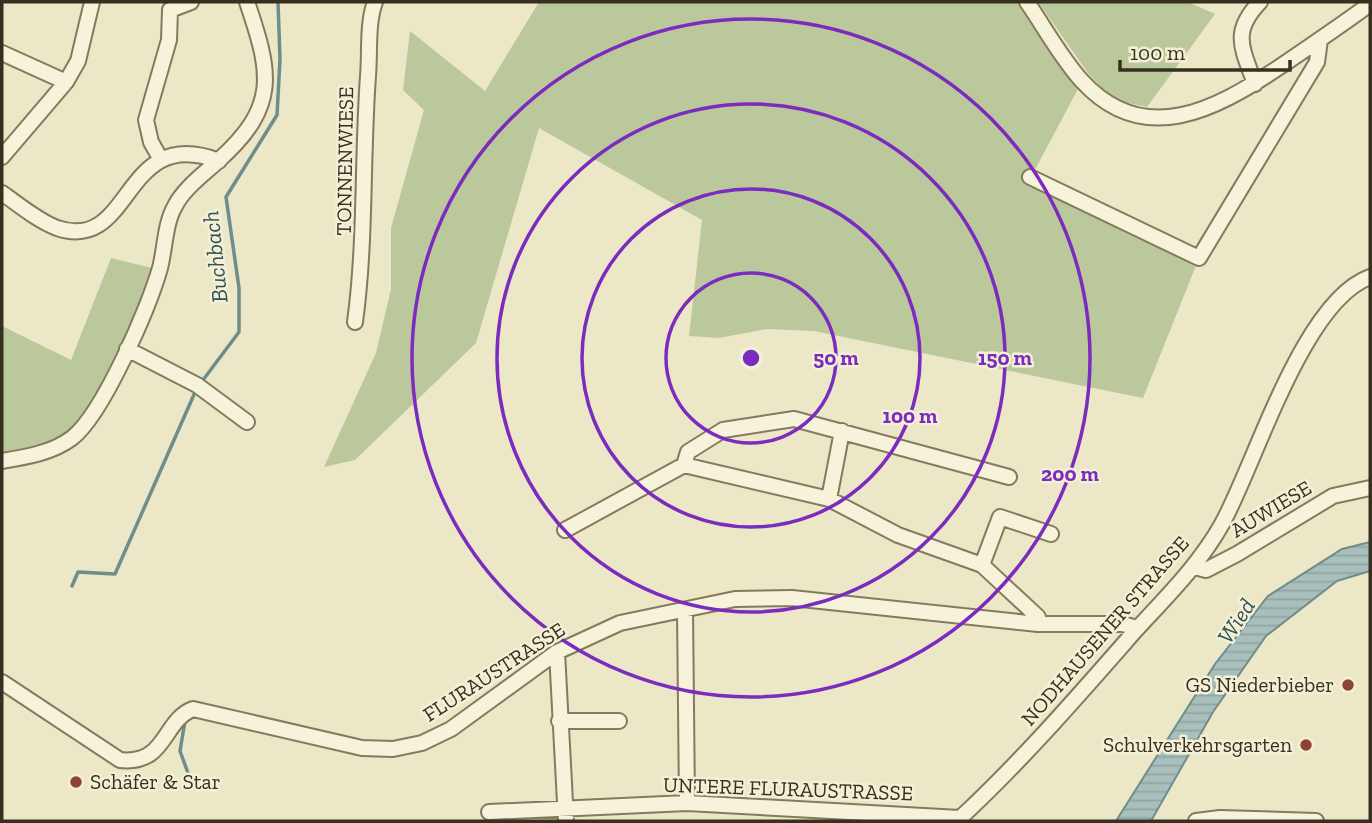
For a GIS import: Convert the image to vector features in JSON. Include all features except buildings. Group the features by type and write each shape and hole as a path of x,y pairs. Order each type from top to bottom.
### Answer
{"street":[{"path":"2,157 66,82 78,61 92,2"},
{"path":"160,158 151,142 146,120 169,40 170,10 191,2"},
{"path":"2,461 54,449 74,436 91,417 127,349 160,270 174,206 250,130 263,103 266,76 258,35 247,2"},
{"name":"TONNENWIESE","path":"355,322 365,227 361,189 375,2"},
{"path":"1027,2 1083,82 1113,106 1141,115 1172,119 1209,109 1255,84 1370,4"},
{"path":"1255,84 1240,37 1244,22 1260,2"},
{"path":"1030,177 1199,258 1317,62 1320,40"},
{"path":"2,53 66,82"},
{"path":"2,193 55,227 80,231 94,229 107,220 120,201 160,158 183,153 219,161"},
{"name":"NODHAUSENER STRASSE","path":"958,820 1036,741 1195,567 1223,522 1274,408 1321,319 1340,298 1370,277"},
{"path":"127,349 197,385 247,422"},
{"path":"684,465 688,452 723,430 794,419 1009,477"},
{"path":"829,499 842,431"},
{"path":"565,530 684,465 829,499 898,535 982,565 1038,617 1038,624"},
{"name":"AUWIESE","path":"1195,567 1206,569 1237,554 1333,496 1370,488"},
{"path":"982,565 1000,517 1052,534"},
{"name":"FLURAUSTRASSE","path":"2,682 120,760 137,762 152,753 184,712 193,709 362,748 393,749 422,743 451,729 557,652 620,623 735,599 792,598 1038,624 1122,624 1138,628"},
{"path":"685,611 687,803"},
{"path":"557,652 565,815"},
{"path":"559,721 619,721"},
{"name":"UNTERE FLURAUSTRASSE","path":"489,812 565,815 687,803 958,820"},
{"path":"1196,821 1220,818 1316,821"}],"green space":[{"path":"539,2 1019,2 1079,87 1031,177 1199,258 1143,398 814,331 767,329 719,338 689,336 702,220 539,128 476,343 355,460 324,467 376,353 391,289 391,228 424,110 403,90 410,31 485,91"},
{"path":"1038,2 1188,2 1215,14 1147,107 1113,100 1088,73"},
{"path":"111,258 160,270 91,417 54,449 2,461 2,326 71,360"}],"water":[{"path":"1370,542 1370,571 1337,581 1266,636 1213,712 1151,821 1116,821 1215,664 1268,596 1342,549"}],"waterway":[{"name":"Buchbach","path":"200,384 239,332 239,288 226,197 277,115 280,59 278,2"},
{"name":"Buchbach","path":"72,586 78,572 115,574 196,390"},
{"name":"Buchbach","path":"185,721 180,751 193,787"}],"place":[{"name":"GS Niederbieber","path":"1348,685"},
{"name":"Schulverkehrsgarten","path":"1306,745"},
{"name":"Schäfer & Star","path":"76,782"}],"water label":[{"name":"Wied","path":"1236,621"}]}
